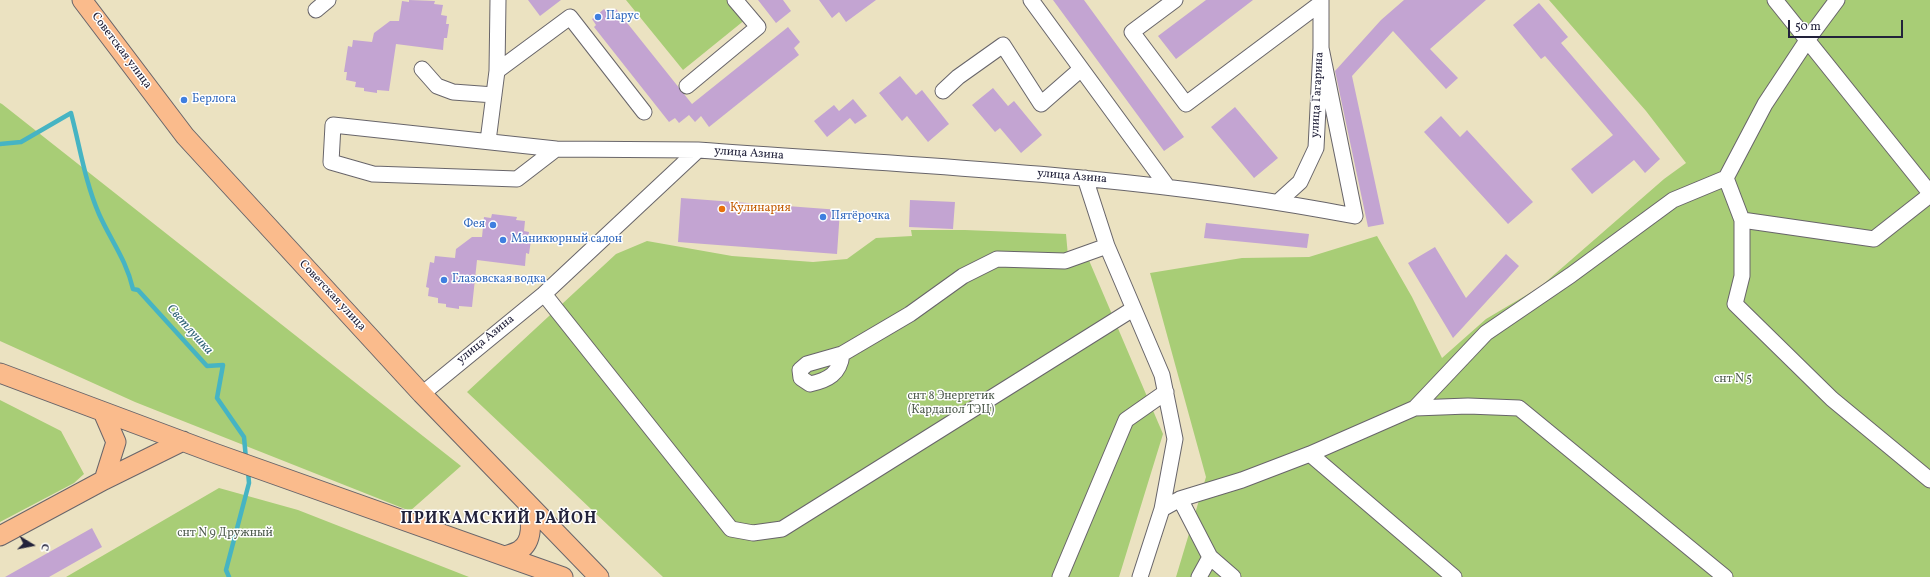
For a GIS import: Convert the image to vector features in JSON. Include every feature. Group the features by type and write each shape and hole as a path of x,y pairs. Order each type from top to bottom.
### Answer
{"main road":[{"name":"Советская улица","path":"82,0 186,136 422,394 599,577"},
{"path":"0,373 214,453 563,577"},
{"path":"103,412 116,442 104,480"},
{"path":"0,536 104,480 183,441"},
{"path":"505,556 521,550 528,539 531,527 528,504"}],"street":[{"path":"316,10 328,0"},
{"path":"488,141 497,71 498,0"},
{"path":"687,86 758,27 736,0"},
{"path":"1031,0 1167,186"},
{"path":"1175,0 1132,32 1186,104 1321,1"},
{"path":"1742,220 1874,239 1930,194 1808,39 1775,0"},
{"path":"1415,408 1486,333 1571,275 1673,200 1726,178 1765,104 1808,39 1837,0"},
{"name":"улица Гагарина","path":"1279,201 1300,182 1316,148 1321,48 1321,1"},
{"path":"497,71 570,17 644,112"},
{"path":"943,91 958,77 1003,45 1041,104 1081,69"},
{"name":"улица Азина","path":"422,394 544,294 698,150 1085,178 1167,186 1279,201 1355,216 1321,48"},
{"path":"422,69 437,86 453,92 494,95"},
{"path":"556,148 517,179 373,174 331,162 333,125 556,148 698,150"},
{"path":"1085,178 1107,246 1162,375 1174,438 1162,508 1140,577"},
{"path":"1726,178 1742,220 1742,276 1734,304 1832,399 1930,480"},
{"path":"842,354 910,314 963,276 997,259 1066,261 1107,246"},
{"path":"544,294 731,529 753,533 782,529 1133,309"},
{"path":"1060,577 1126,420 1166,392"},
{"path":"1162,508 1180,499 1242,480 1310,454 1415,408 1468,406 1519,408 1724,577"},
{"path":"1310,454 1454,577"},
{"path":"1180,499 1210,557 1233,577"},
{"path":"1198,577 1210,557"}],"green space":[{"path":"626,0 731,0 746,19 683,70"},
{"name":"снт N 5","path":"1549,0 1930,0 1930,577 1176,577 1206,477 1150,273 1242,258 1309,257 1377,236 1412,297 1442,358 1486,319 1540,287 1664,179 1686,163 1646,111"},
{"path":"0,103 461,466 410,511 135,402 0,341"},
{"name":"снт 8 Энергетик (Кардапол ТЭЦ)","path":"911,230 965,230 1066,234 1068,256 1085,251 1163,434 1119,577 663,577 467,392 616,254 647,241 732,256 813,262 847,259 876,238 912,236"},
{"path":"0,400 61,431 84,474 74,483 0,522"},
{"name":"снт N 9 Дружный","path":"219,488 298,510 469,577 66,577"}],"building":[{"path":"409,0 435,1 434,4 443,5 441,15 447,16 446,24 449,24 447,38 444,38 443,50 396,44 389,91 377,90 377,93 364,91 364,88 355,87 356,82 346,80 347,72 344,72 348,46 352,47 353,40 372,42 374,33 390,21 399,21 402,1 409,2"},
{"path":"528,0 561,0 540,16"},
{"path":"758,0 783,0 791,11 776,23"},
{"path":"819,0 876,0 846,22 839,12 832,18"},
{"path":"1053,0 1084,0 1184,137 1164,151"},
{"path":"1206,0 1253,0 1176,59 1158,36"},
{"path":"1404,0 1486,0 1430,49 1458,78 1446,89 1393,31 1352,76 1384,224 1368,227 1335,71 1381,20"},
{"path":"1539,3 1568,37 1561,43 1660,159 1645,173 1634,160 1592,194 1571,169 1613,135 1545,56 1541,59 1513,25"},
{"path":"604,9 609,15 616,9 692,104 788,27 800,42 794,48 799,55 709,127 701,116 695,122 689,115 679,123 675,118 669,122 594,27 596,25 592,19"},
{"path":"900,76 916,95 922,90 949,124 928,142 907,116 902,121 879,93"},
{"path":"993,88 1008,106 1014,101 1042,135 1021,153 1000,128 995,132 972,105"},
{"path":"853,99 867,116 855,124 850,118 827,137 814,121 834,105 839,111"},
{"path":"1235,107 1278,158 1254,178 1211,127"},
{"path":"1441,116 1460,137 1467,130 1533,202 1508,224 1424,132"},
{"path":"681,198 840,210 837,254 678,242"},
{"path":"910,200 955,202 953,229 909,227"},
{"path":"492,214 517,217 516,220 525,221 524,231 529,232 528,240 531,240 529,254 526,253 525,266 477,260 472,307 459,306 459,309 446,307 446,304 438,303 438,298 428,296 429,288 426,287 430,262 434,263 435,256 455,258 456,249 472,237 482,237 484,217 491,218"},
{"path":"1206,223 1309,234 1307,248 1204,238"},
{"path":"1435,247 1466,298 1506,254 1519,266 1453,338 1408,263"},
{"path":"92,528 102,547 49,577 5,577"}],"waterway":[{"name":"Светлушка","path":"0,144 21,142 71,113 86,177 94,202 122,259 133,289 138,290 207,366 223,365 217,398 244,437 246,459"},
{"name":"Светлушка","path":"229,577 226,570 249,483 248,471"}],"place":[{"name":"Парус","path":"598,17"},
{"name":"Берлога","path":"184,100"},
{"name":"Кулинария","path":"722,209"},
{"name":"Пятёрочка","path":"823,217"},
{"name":"Фея","path":"493,225"},
{"name":"Маникюрный салон","path":"503,240"},
{"name":"Глазовская водка","path":"444,280"}],"district":[{"name":"ПРИКАМСКИЙ РАЙОН","path":"499,520"}]}
